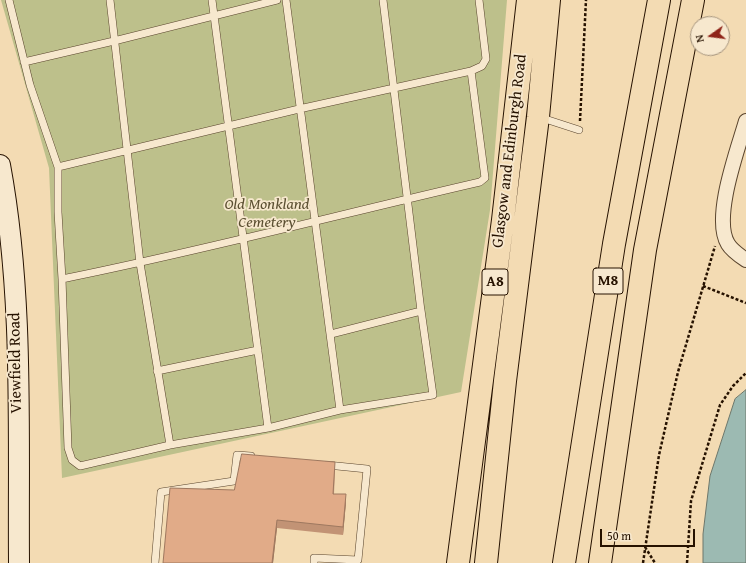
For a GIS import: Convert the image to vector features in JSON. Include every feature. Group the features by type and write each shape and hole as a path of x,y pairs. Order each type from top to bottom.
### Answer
{"highway":[{"name":"Glasgow and Edinburgh Road","path":"458,563 503,220 528,0"},
{"name":"Glasgow and Edinburgh Road","path":"486,563 505,381 538,117 549,0"},
{"name":"M8","path":"564,563 614,244 659,0"},
{"name":"M8","path":"600,563 645,250 693,0"}],"street":[{"path":"746,121 724,199 722,223 728,244 746,260"},
{"name":"Viewfield Road","path":"0,165 9,226 14,283 19,563"}],"lane":[{"path":"8,0 30,85 58,167 58,212 68,448 72,460 80,466 170,445 268,428 340,410 433,395 421,310 383,0"},
{"path":"110,0 140,264 170,445"},
{"path":"212,0 227,126 268,428"},
{"path":"24,62 277,0"},
{"path":"286,0 299,109 340,410"},
{"path":"58,167 299,109 471,71 482,66 486,59 479,0"},
{"path":"62,279 140,264 242,238 480,182 485,178 471,71"},
{"path":"538,117 579,130"},
{"path":"330,334 421,310"},
{"path":"157,371 258,350"},
{"path":"155,563 161,492 234,481 237,455 260,457"},
{"path":"314,563 314,558 358,560 368,469 321,464"}],"path":[{"path":"579,130 586,0"},
{"path":"642,563 659,455 678,372 722,223"},
{"path":"703,286 746,303"},
{"path":"687,563 691,501 720,405 733,386 746,373"},
{"path":"645,547 654,563"}],"green space":[{"name":"Old Monkland Cemetery","path":"1,0 507,0 490,210 461,392 62,478 49,168"}],"water":[{"path":"746,390 746,563 703,563 703,534 710,476 735,399"}],"building":[{"path":"242,454 335,462 333,494 346,494 343,527 277,520 272,563 163,563 170,488 234,490"}]}
